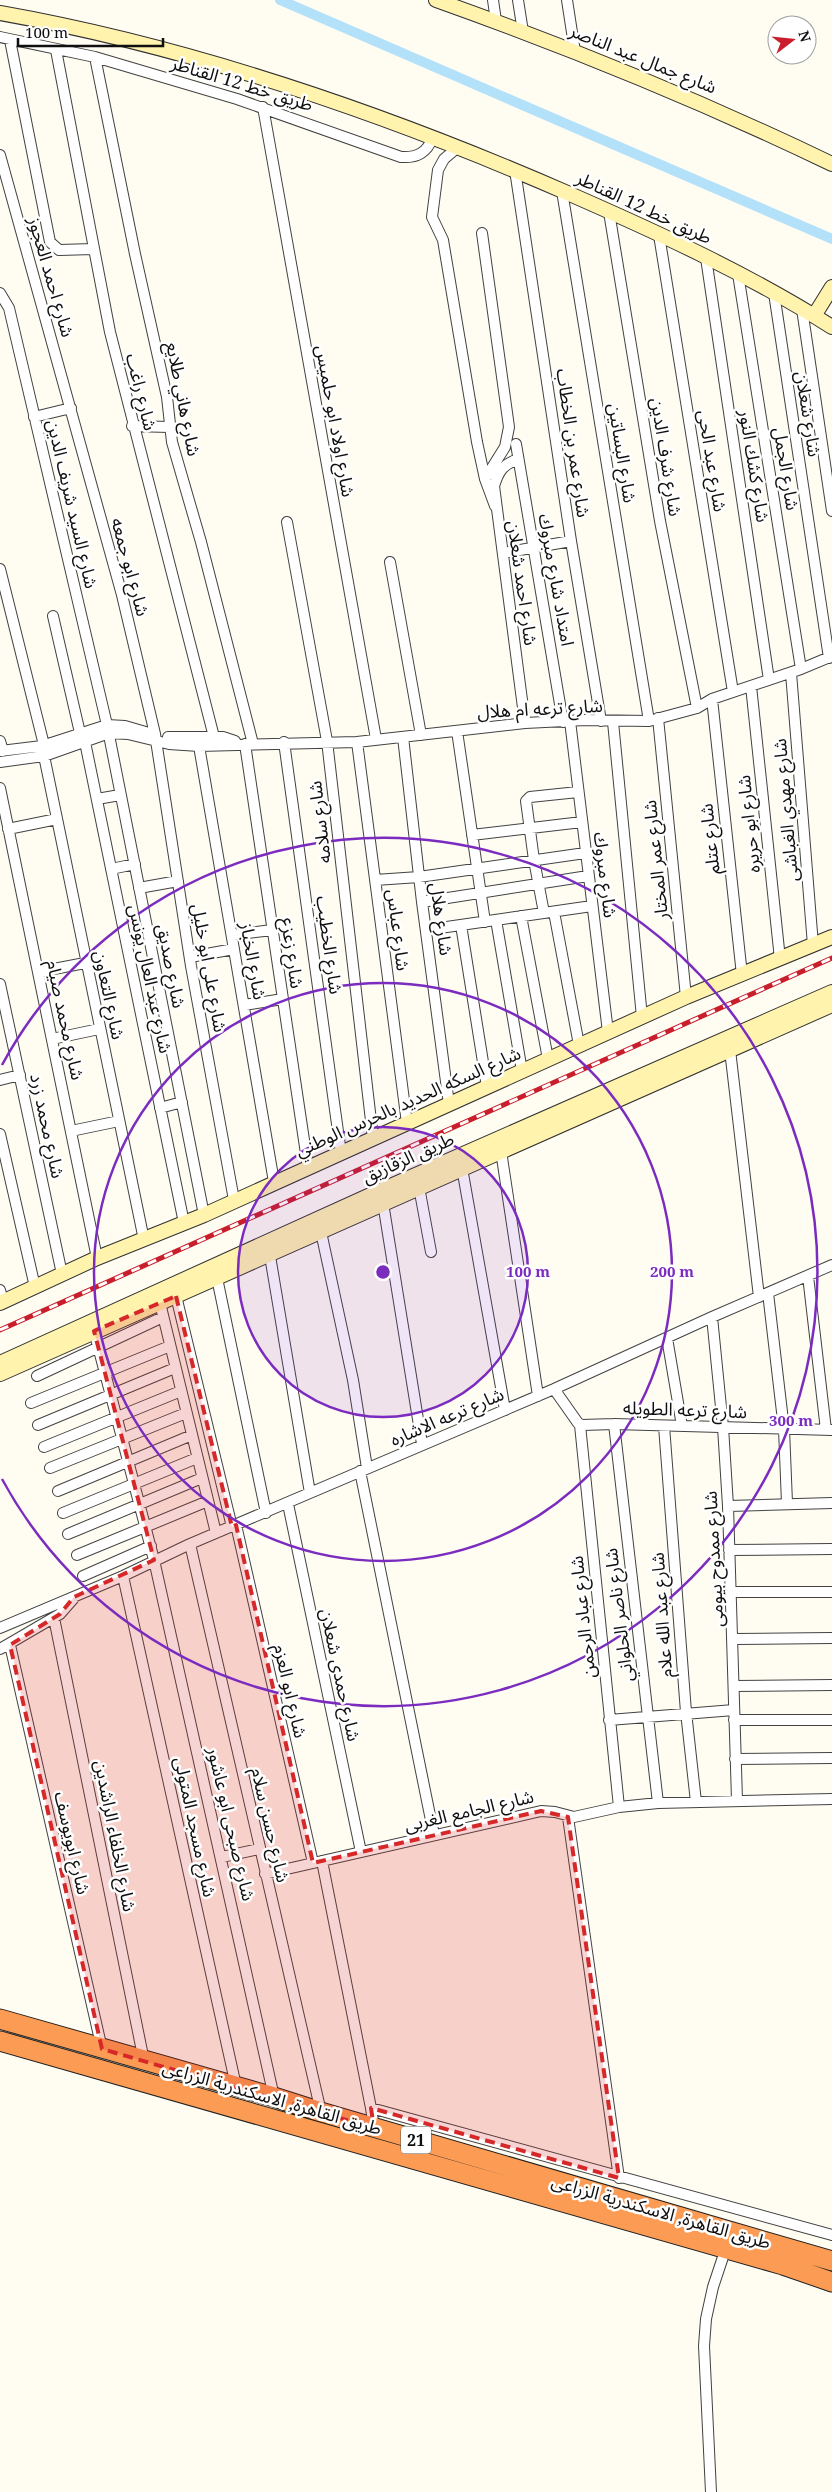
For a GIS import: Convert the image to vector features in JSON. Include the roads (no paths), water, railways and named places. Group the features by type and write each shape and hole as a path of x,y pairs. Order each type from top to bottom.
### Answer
{"highway":[{"name":"طريق القاهرة, الاسكندرية الزراعى","path":"0,2019 274,2096 374,2128 832,2261"},
{"name":"طريق القاهرة, الاسكندرية الزراعى","path":"0,2040 726,2248 784,2265 832,2282"}],"main road":[{"name":"شارع جمال عبد الناصر","path":"436,0 452,3 715,108 832,164"},
{"name":"طريق خط 12 القناطر","path":"0,13 176,54 312,94 433,136 515,170 659,235 774,293 832,328"},
{"path":"808,313 832,287"},
{"name":"شارع السكه الحديد بالحرس الوطني","path":"1,1298 35,1287 97,1258 204,1215 608,1032 832,937"},
{"name":"طريق الزقازيق","path":"0,1374 160,1303 180,1290 217,1278 270,1256 383,1203 502,1151 832,992"},
{"name":"طريق الزقازيق","path":"0,1363 180,1290 665,1072 730,1050 832,1005"}],"street":[{"path":"492,0 496,21"},
{"path":"518,0 523,32"},
{"path":"567,0 575,52"},
{"path":"5,39 50,242 59,250 94,249"},
{"name":"طريق خط 12 القناطر","path":"5,39 95,57 263,107 401,157 410,158 425,152 433,136"},
{"name":"شارع راغب","path":"56,50 110,332 132,426 214,737"},
{"name":"شارع هاني طلايع","path":"95,57 134,254 167,397 170,427 245,744"},
{"name":"شارع اولاد ابو حلميس","path":"263,107 376,739"},
{"path":"458,146 439,166 432,217 444,246 466,367 471,412 485,479 495,506"},
{"name":"شارع احمد العجوز","path":"0,155 71,408"},
{"name":"شارع عمر بن الخطاب","path":"515,170 571,541 601,721"},
{"name":"شارع البساتين","path":"562,191 654,720"},
{"name":"شارع شرف الدين","path":"609,212 660,521 697,708"},
{"path":"482,234 509,427 505,447 485,479"},
{"name":"شارع عبد الحى","path":"659,235 733,692"},
{"name":"شارع كشك النور","path":"706,258 769,680"},
{"name":"شارع الجمل","path":"738,274 796,671"},
{"name":"شارع السيد شريف الدين","path":"0,293 9,308 108,729"},
{"name":"شارع شعلان","path":"774,293 831,657"},
{"path":"808,313 832,511"},
{"path":"34,417 71,408"},
{"name":"شارع ابو جمعه","path":"71,408 122,595 155,738"},
{"path":"132,426 170,427"},
{"name":"امتداد شارع مبروك","path":"516,444 567,722"},
{"name":"شارع احمد شعلان","path":"518,459 503,464 498,472 494,486 495,506 525,723"},
{"name":"شارع سلامه","path":"287,522 327,741 373,1138"},
{"path":"502,553 571,541"},
{"path":"390,562 421,735"},
{"name":"شارع التعاون","path":"0,569 44,749 85,963 144,1240"},
{"path":"53,616 80,733"},
{"name":"شارع ترعه ام هلال","path":"44,749 80,733 125,726 155,738 199,746 284,742 357,742 525,723 654,720 697,708 712,699 796,671 831,657"},
{"name":"شارع مهدي الغباشى","path":"796,671 813,946"},
{"name":"شارع ابو حريره","path":"751,686 780,959"},
{"name":"شارع عتلم","path":"712,699 742,975"},
{"name":"شارع عمر المختار","path":"654,720 686,998"},
{"name":"شارع مبروك","path":"567,722 582,822 608,1032"},
{"path":"613,722 642,1017"},
{"name":"شارع ترعه ام هلال","path":"1,751 44,749 85,742 108,729"},
{"name":"شارع صديق","path":"108,729 204,1215"},
{"path":"457,730 485,922"},
{"name":"شارع ترعه ام هلال","path":"155,738 214,737 229,738 245,744"},
{"name":"شارع هلال","path":"403,737 422,902 449,1104"},
{"name":"شارع على ابو خليل","path":"155,738 190,957 234,1200"},
{"name":"شارع عبد العال يونس","path":"85,742 184,1223"},
{"name":"شارع الخطيب","path":"284,742 341,1153"},
{"name":"شارع عباس","path":"357,742 407,1123"},
{"name":"شارع زعزع","path":"245,744 308,1168"},
{"name":"شارع الخباز","path":"199,746 274,1182"},
{"name":"شارع محمد صيام","path":"0,788 97,1258"},
{"path":"578,792 527,798 529,829 538,885 549,912 579,1045"},
{"path":"97,799 120,795"},
{"path":"8,829 57,819"},
{"path":"472,836 582,822"},
{"path":"375,880 419,877 585,853"},
{"path":"111,869 135,864"},
{"path":"422,902 588,876"},
{"path":"139,888 178,881"},
{"path":"426,930 592,906"},
{"path":"521,916 548,1059"},
{"path":"496,920 522,1071"},
{"path":"461,925 487,1087"},
{"path":"232,935 272,930"},
{"path":"190,957 234,949"},
{"path":"38,972 85,963"},
{"name":"شارع محمد زرد","path":"0,984 62,1274"},
{"path":"244,1005 282,999"},
{"path":"52,1039 99,1029"},
{"path":"730,1050 763,1295 784,1429 787,1503"},
{"path":"0,1080 20,1075"},
{"path":"160,1108 182,1102"},
{"path":"71,1131 119,1121"},
{"path":"0,1134 35,1287"},
{"path":"502,1151 538,1396"},
{"path":"462,1168 505,1410"},
{"path":"419,1187 431,1252"},
{"path":"383,1203 422,1444"},
{"path":"321,1232 353,1380 364,1470 434,1836"},
{"path":"270,1256 310,1493"},
{"name":"شارع ترعه الاشاره","path":"0,1628 123,1576 190,1544 288,1504 422,1444 538,1396 832,1265"},
{"path":"808,1276 829,1430"},
{"path":"217,1278 266,1512"},
{"name":"شارع ابو العزم","path":"180,1290 234,1526 317,1862 374,2128"},
{"path":"160,1303 216,1533"},
{"path":"37,1376 163,1317"},
{"name":"شارع ممدوح بيومى","path":"712,1317 723,1427 728,1506 734,1639 737,1800"},
{"name":"شارع صبحى ابو عاشور","path":"94,1331 151,1546 274,2096"},
{"path":"666,1338 682,1426"},
{"path":"31,1403 170,1346"},
{"path":"38,1425 176,1368"},
{"path":"554,1389 580,1425"},
{"path":"44,1447 181,1391"},
{"path":"50,1468 122,1437 186,1413"},
{"name":"شارع ترعه الطويله","path":"580,1425 614,1424 829,1430"},
{"name":"شارع ناصر الحلواني","path":"614,1424 658,1803"},
{"name":"شارع عباد الرحمن","path":"580,1425 619,1807"},
{"name":"شارع عبد الله علام","path":"664,1426 686,1712 696,1802"},
{"path":"58,1491 128,1460 192,1435"},
{"path":"63,1514 197,1458"},
{"path":"68,1534 202,1478"},
{"path":"77,1555 208,1501"},
{"path":"728,1506 832,1503"},
{"name":"شارع حمدى شعلان","path":"288,1504 361,1852"},
{"name":"شارع حسن سلام","path":"190,1544 321,2112"},
{"path":"83,1576 151,1546"},
{"path":"729,1550 832,1549"},
{"name":"شارع مسجد المتولى","path":"123,1576 236,2086"},
{"path":"732,1592 832,1592"},
{"name":"شارع ترعه الاشاره","path":"5,1647 54,1618 68,1606 74,1597"},
{"name":"شارع الخلفاء الراشدين","path":"54,1618 144,2061"},
{"path":"734,1639 832,1638"},
{"name":"شارع ابويوسف","path":"5,1647 102,2049"},
{"path":"734,1686 832,1684"},
{"path":"610,1720 686,1712 832,1720"},
{"path":"735,1759 832,1758"},
{"name":"شارع الجامع الغربى","path":"265,1874 541,1811 555,1812 568,1817 619,1807 658,1803 832,1799"},
{"path":"568,1817 619,2178"},
{"path":"222,1857 259,1849"},
{"path":"371,2108 619,2178 832,2235"},
{"path":"711,2492 704,2346 706,2319 712,2287 726,2248"}],"waterway":[{"path":"280,0 832,239"}],"railway":[{"path":"0,1330 832,958"}]}
